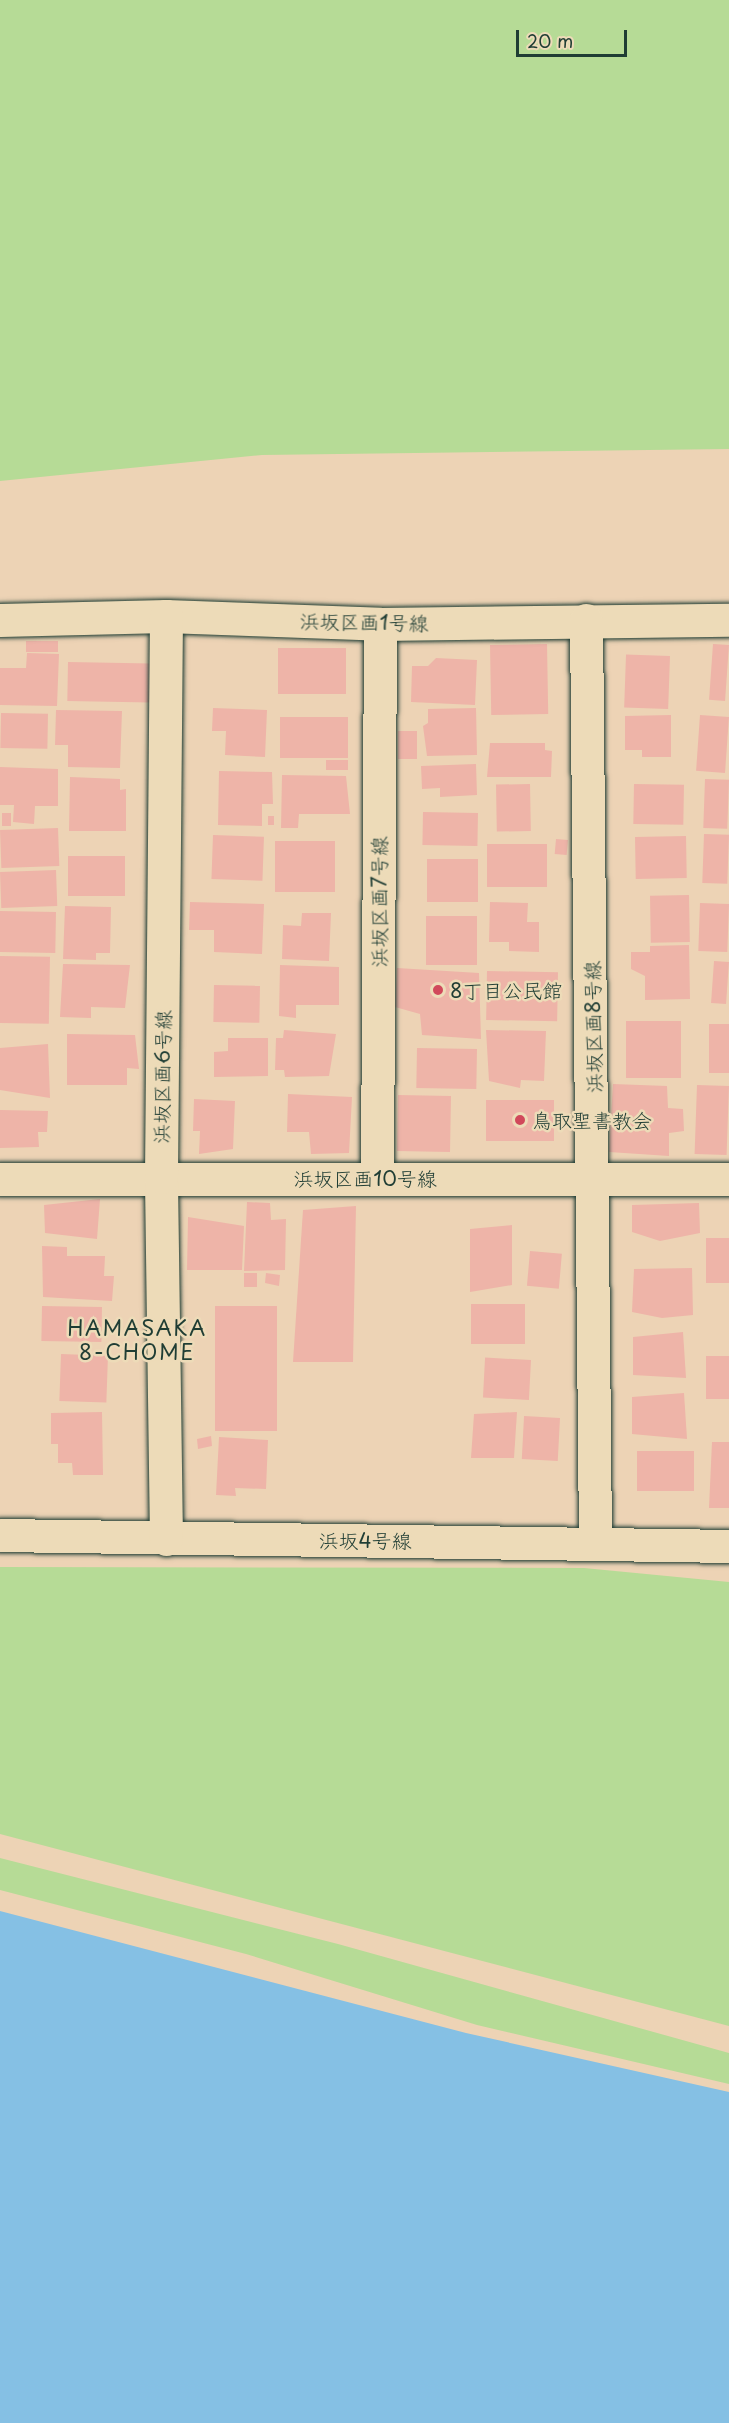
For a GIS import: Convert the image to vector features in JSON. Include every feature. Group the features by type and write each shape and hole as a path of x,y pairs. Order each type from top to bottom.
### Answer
{"street":[{"name":"浜坂区画1号線","path":"0,620 166,616 380,624 729,620"},
{"name":"浜坂区画6号線","path":"166,616 161,1177 166,1539"},
{"name":"浜坂区画8号線","path":"586,620 595,1176 595,1541"},
{"name":"浜坂区画7号線","path":"377,1179 380,624"},
{"name":"浜坂区画10号線","path":"0,1179 161,1177 377,1179 595,1176 729,1179"},
{"name":"浜坂4号線","path":"0,1535 166,1539 595,1541 729,1546"}],"green space":[{"path":"0,0 729,0 729,449 262,455 0,481"},
{"path":"0,1567 584,1568 729,1582 729,2026 0,1834"},
{"path":"0,1858 338,1944 729,2053 729,2084 477,2025 246,1954 0,1890"}],"water":[{"path":"0,1911 466,2033 729,2092 729,2423 0,2423"}],"building":[{"path":"26,641 58,641 58,652 26,652"},
{"path":"547,644 548,714 491,715 490,645"},
{"path":"713,644 729,645 725,701 709,700"},
{"path":"278,648 346,648 346,694 278,694"},
{"path":"27,653 59,654 57,706 0,705 0,668 26,668"},
{"path":"626,654 670,656 668,709 624,707"},
{"path":"436,658 477,660 475,705 411,702 412,666 428,666"},
{"path":"68,662 151,663 150,702 67,701"},
{"path":"213,708 267,710 265,757 225,755 226,731 212,731"},
{"path":"476,708 477,755 427,756 423,726 428,723 428,709"},
{"path":"56,710 122,711 120,768 68,767 68,745 55,745"},
{"path":"1,713 48,714 47,749 0,748"},
{"path":"671,715 671,757 642,757 642,750 625,750 625,716"},
{"path":"700,715 729,717 725,773 696,771"},
{"path":"280,717 348,717 348,758 280,758"},
{"path":"398,731 417,731 417,759 398,759"},
{"path":"490,743 545,743 545,750 552,751 551,777 487,777"},
{"path":"326,760 348,760 348,770 326,770"},
{"path":"476,764 477,795 440,797 440,788 422,789 421,766"},
{"path":"0,767 58,769 58,806 35,806 34,824 13,822 14,805 0,805"},
{"path":"219,771 272,772 273,804 262,804 262,826 218,825"},
{"path":"282,775 346,776 350,814 299,814 298,828 281,828"},
{"path":"70,777 120,779 120,790 126,789 126,831 69,831"},
{"path":"705,779 729,780 727,829 703,828"},
{"path":"530,784 531,831 497,832 496,785"},
{"path":"634,784 684,785 683,825 633,824"},
{"path":"423,812 478,813 477,846 422,845"},
{"path":"2,813 11,813 11,826 2,826"},
{"path":"268,816 274,816 274,825 268,825"},
{"path":"58,828 59,866 1,868 0,830"},
{"path":"704,834 729,835 727,884 702,883"},
{"path":"213,835 264,837 262,881 211,879"},
{"path":"686,836 687,878 636,879 635,837"},
{"path":"556,839 568,840 567,855 555,854"},
{"path":"275,841 335,841 335,892 275,892"},
{"path":"487,844 547,844 547,887 487,887"},
{"path":"68,856 125,856 125,896 68,896"},
{"path":"427,859 478,859 478,902 427,902"},
{"path":"56,870 57,906 1,908 0,872"},
{"path":"689,895 690,942 651,943 650,896"},
{"path":"190,902 264,904 262,954 214,952 214,930 189,930"},
{"path":"490,902 528,903 527,922 539,922 539,952 509,951 509,942 489,942"},
{"path":"700,903 729,904 727,952 698,951"},
{"path":"65,906 111,907 110,953 96,953 96,960 63,959"},
{"path":"0,911 56,912 55,953 0,952"},
{"path":"302,913 331,913 329,961 282,959 283,925 301,926"},
{"path":"426,916 477,916 477,965 426,965"},
{"path":"689,945 690,999 645,1000 645,976 631,969 631,952 650,952 650,946"},
{"path":"0,956 50,957 49,1024 0,1023"},
{"path":"714,961 729,962 726,1004 711,1003"},
{"path":"63,964 130,965 125,1008 91,1007 91,1018 60,1017"},
{"path":"280,965 339,967 339,1005 296,1005 296,1018 279,1016"},
{"name":"8丁目公民館","path":"397,968 479,973 481,1039 422,1035 420,1014 395,1007"},
{"path":"487,971 558,972 557,1021 486,1020"},
{"path":"214,985 260,986 259,1023 213,1022"},
{"path":"626,1021 681,1021 681,1078 626,1078"},
{"path":"709,1024 729,1024 729,1073 709,1073"},
{"path":"284,1030 336,1034 329,1076 285,1077 284,1070 275,1070 276,1038 283,1038"},
{"path":"486,1030 546,1031 544,1081 521,1080 520,1088 489,1081"},
{"path":"67,1034 135,1035 139,1069 127,1068 127,1085 67,1085"},
{"path":"228,1038 268,1038 268,1076 214,1077 214,1052 228,1051"},
{"path":"48,1044 50,1098 0,1090 0,1048"},
{"path":"417,1048 477,1049 476,1089 416,1088"},
{"path":"613,1084 667,1086 668,1108 683,1109 684,1131 669,1133 669,1156 609,1152"},
{"path":"697,1085 729,1086 727,1155 695,1154"},
{"path":"288,1094 352,1097 349,1153 311,1154 309,1132 287,1132"},
{"path":"398,1095 451,1096 450,1152 397,1151"},
{"path":"194,1099 235,1101 233,1149 199,1154 200,1131 193,1131"},
{"name":"鳥取聖書教会","path":"486,1100 554,1100 554,1141 486,1141"},
{"path":"0,1110 48,1111 47,1132 38,1132 39,1147 0,1148"},
{"path":"100,1199 97,1239 45,1233 44,1205"},
{"path":"247,1202 270,1203 271,1220 286,1219 285,1270 244,1271"},
{"path":"699,1203 700,1233 660,1241 632,1232 632,1205"},
{"path":"356,1206 353,1362 293,1362 303,1210"},
{"path":"188,1217 244,1226 242,1270 187,1270"},
{"path":"512,1225 512,1285 470,1292 470,1229"},
{"path":"706,1238 729,1238 729,1283 706,1283"},
{"path":"42,1246 67,1247 67,1256 105,1256 104,1276 114,1276 112,1301 43,1297"},
{"path":"530,1251 562,1254 559,1289 527,1286"},
{"path":"692,1268 693,1315 662,1318 632,1312 634,1269"},
{"path":"244,1273 257,1273 257,1287 244,1287"},
{"path":"266,1273 280,1275 279,1286 265,1283"},
{"path":"471,1304 525,1304 525,1344 471,1344"},
{"path":"42,1306 102,1307 101,1342 41,1341"},
{"path":"215,1306 277,1306 277,1431 215,1431"},
{"path":"683,1332 686,1378 633,1375 633,1337"},
{"path":"61,1354 108,1356 106,1403 59,1401"},
{"path":"706,1356 729,1356 729,1399 706,1399"},
{"path":"485,1358 531,1360 529,1400 483,1398"},
{"path":"684,1393 687,1439 632,1434 632,1397"},
{"path":"102,1412 103,1475 73,1475 72,1463 58,1463 58,1444 51,1444 51,1413"},
{"path":"517,1412 514,1458 471,1458 474,1414"},
{"path":"524,1416 560,1418 558,1461 522,1459"},
{"path":"211,1436 212,1446 198,1449 197,1439"},
{"path":"219,1437 268,1440 266,1489 235,1488 236,1496 216,1495"},
{"path":"712,1442 729,1442 729,1508 709,1508"},
{"path":"637,1451 694,1451 694,1491 637,1491"}],"place":[{"name":"8丁目公民館","path":"438,990"},
{"name":"鳥取聖書教会","path":"520,1120"}],"district":[{"name":"HAMASAKA 8-CHOME","path":"137,1339"}]}
